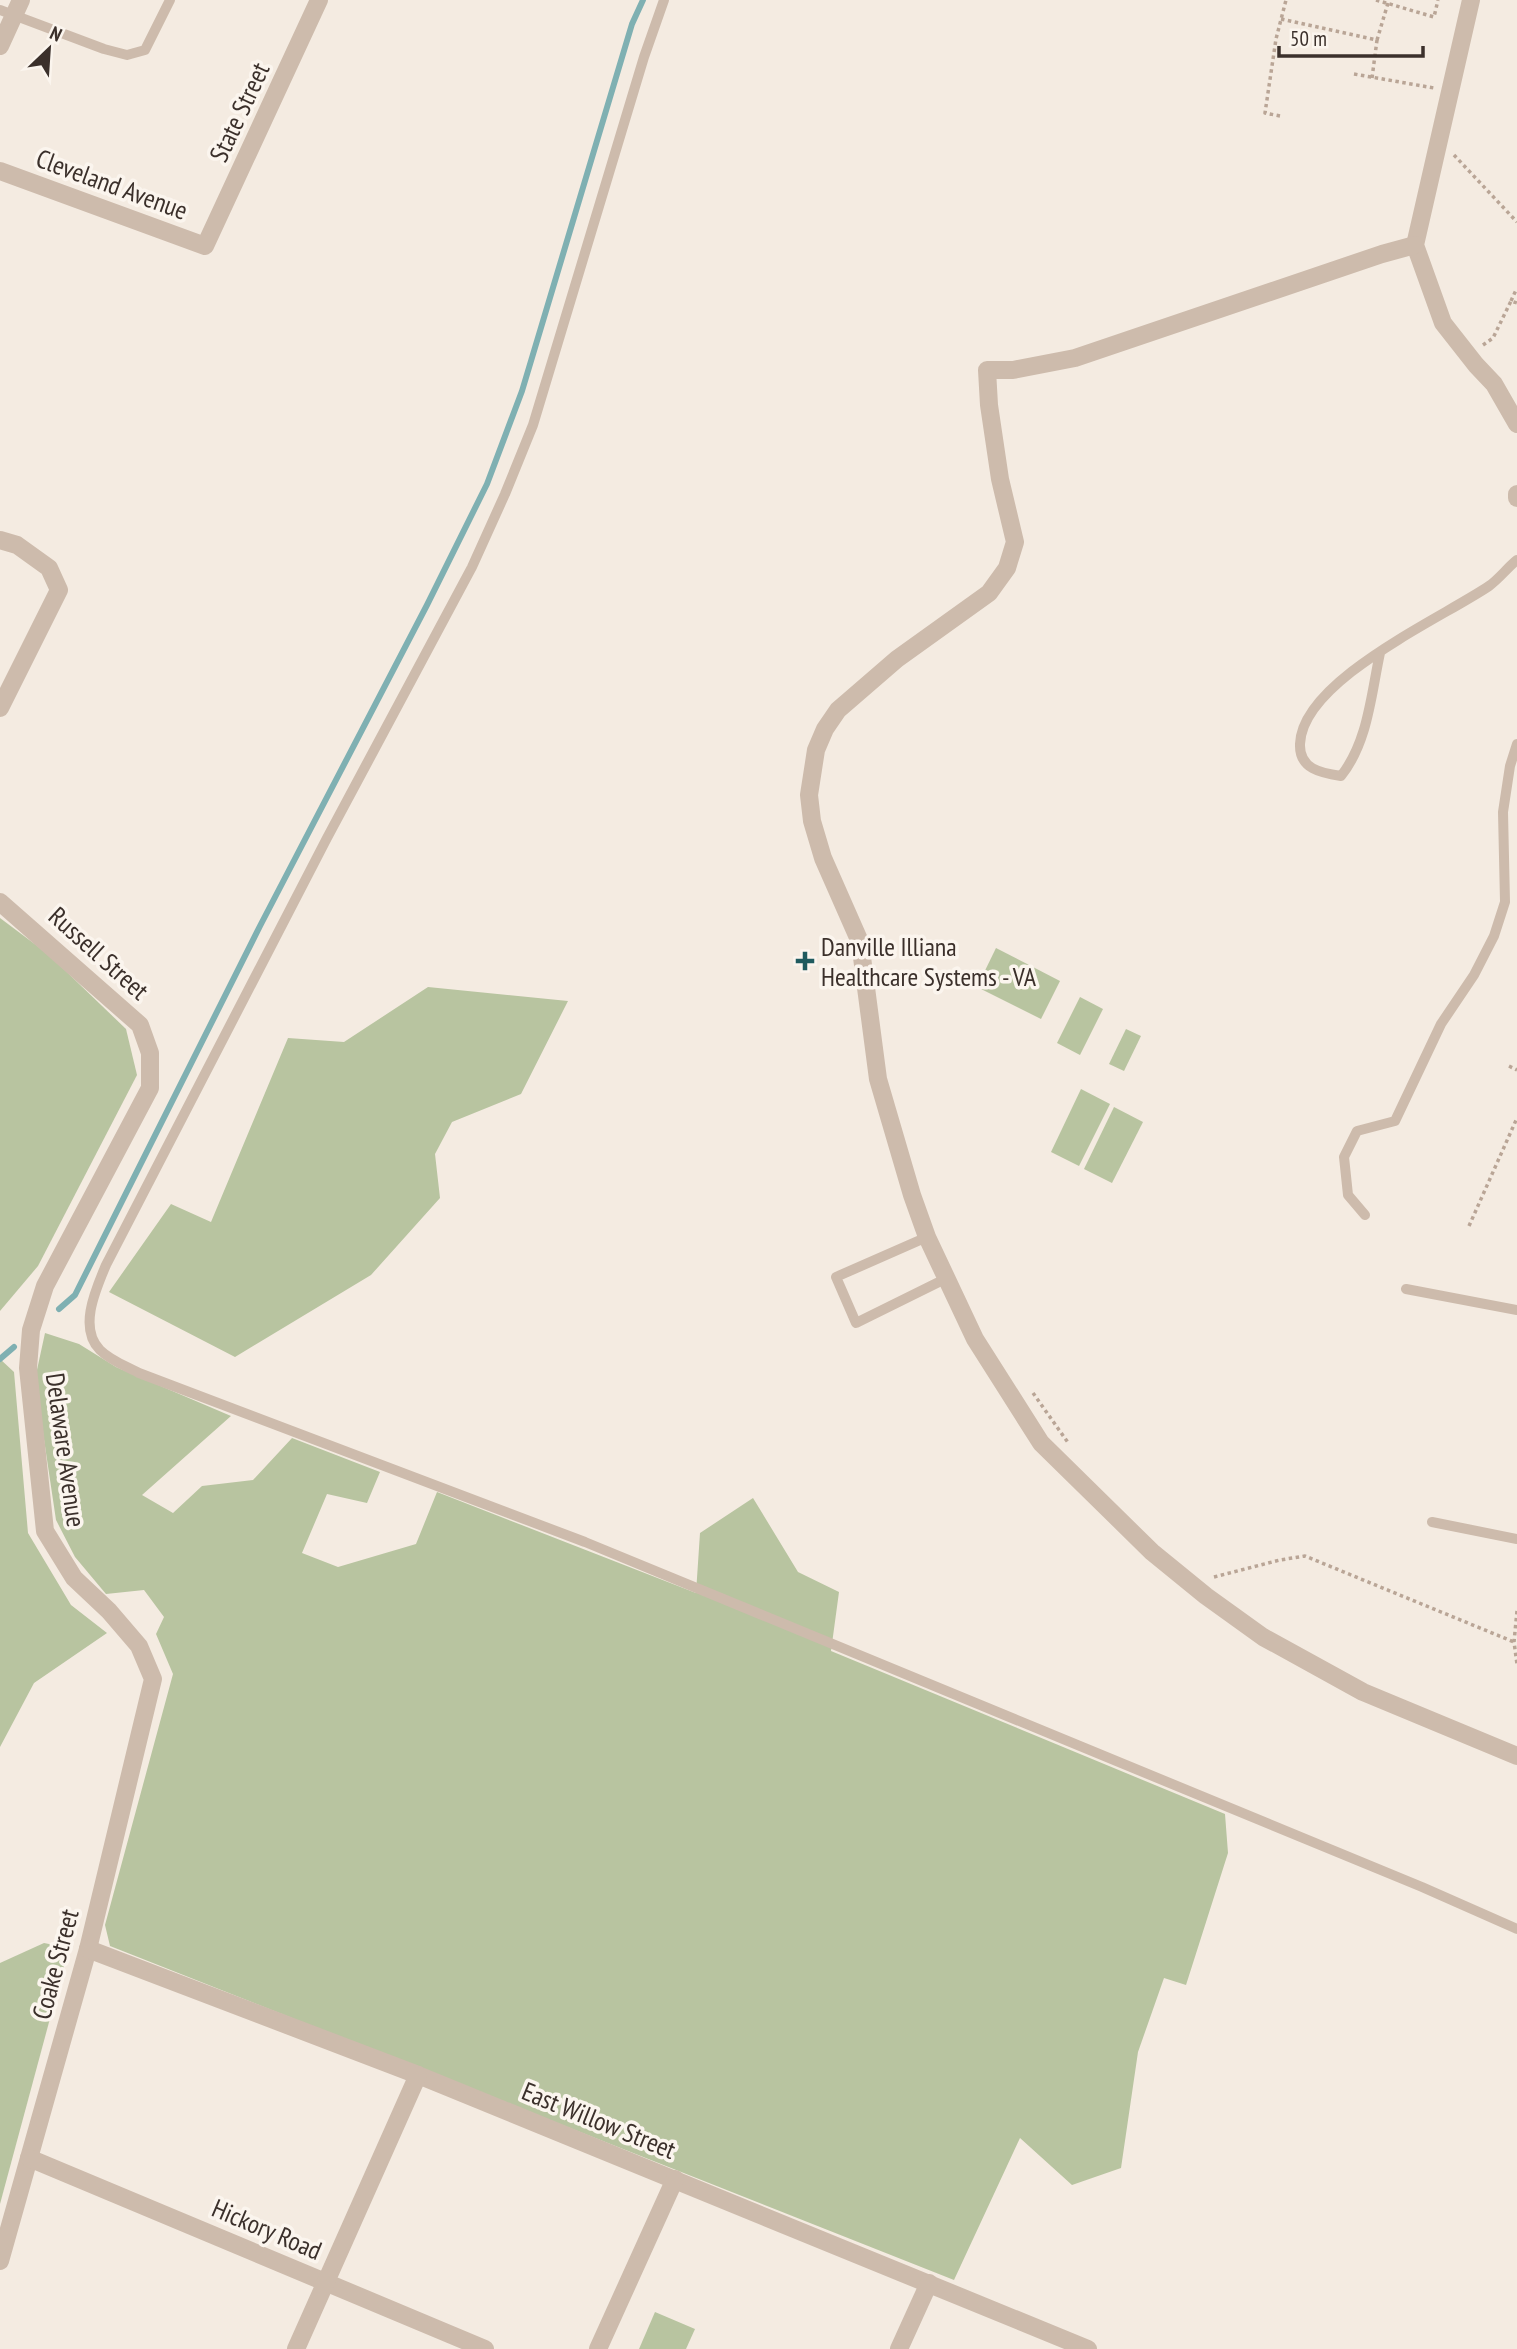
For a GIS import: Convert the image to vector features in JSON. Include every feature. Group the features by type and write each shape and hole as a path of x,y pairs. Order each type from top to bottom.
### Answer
{"street":[{"name":"State Street","path":"205,246 319,0"},
{"path":"1471,0 1415,245 1443,323 1494,384 1517,424"},
{"path":"0,46 12,9"},
{"name":"Cleveland Avenue","path":"1,174 205,246"},
{"path":"1415,245 1381,254 1075,358 1013,370 987,370 989,405 1000,479 1015,542 1007,568 989,593 897,659 838,710 825,729 816,750 809,795 812,821 823,858 860,942 878,1079 912,1195 945,1279 975,1339 1041,1443 1163,1561 1206,1597 1263,1637 1363,1692 1517,1756"},
{"path":"0,540 17,545 49,568 60,590 0,708"},
{"name":"Russell Street","path":"0,902 140,1025 150,1053"},
{"name":"Delaware Avenue","path":"150,1053 150,1088 45,1286 30,1330 28,1368 45,1531 74,1578 109,1611 139,1646 153,1679"},
{"name":"Coake Street","path":"0,2261 88,1948 153,1679"},
{"name":"East Willow Street","path":"88,1948 418,2075 1088,2349"},
{"path":"296,2349 418,2075"},
{"name":"Hickory Road","path":"29,2158 485,2349"},
{"path":"598,2349 675,2179"},
{"path":"899,2349 929,2283"}],"lane":[{"path":"12,9 104,49 127,55 145,50 170,0"},
{"path":"664,0 644,57 533,425 505,494 471,567 106,1265 90,1304 90,1327 97,1348 113,1360 139,1373 585,1542 1410,1882 1517,1929"},
{"path":"1380,653 1363,736 1353,761 1341,776 1318,773 1308,766 1300,751 1300,735 1310,716 1333,687 1380,653 1410,632 1490,585 1517,561"},
{"path":"1365,1215 1348,1195 1344,1157 1357,1131 1395,1121 1441,1024 1484,956 1506,902 1503,812 1510,766 1517,744"},
{"path":"928,1237 836,1277 856,1324 945,1279"},
{"path":"1406,1289 1517,1310"},
{"path":"1432,1522 1517,1539"}],"path":[{"path":"1280,116 1265,113 1276,39 1286,0"},
{"path":"1376,0 1434,16 1438,0"},
{"path":"1372,78 1377,40 1388,3"},
{"path":"1281,19 1377,40"},
{"path":"1354,74 1450,91"},
{"path":"1437,151 1454,155 1517,222"},
{"path":"1469,356 1493,338 1516,290"},
{"path":"1511,300 1517,303"},
{"path":"1509,1066 1517,1070"},
{"path":"1469,1226 1517,1118"},
{"path":"1028,1388 1072,1448"},
{"path":"1208,1578 1295,1556 1305,1556 1514,1642"},
{"path":"1517,1611 1514,1642 1517,1664"}],"green space":[{"path":"0,918 48,954 126,1029 137,1075 38,1266 0,1311"},
{"path":"996,948 1060,981 1041,1019 977,987"},
{"path":"428,987 568,1001 521,1094 452,1122 435,1154 440,1198 371,1275 235,1357 109,1292 171,1204 211,1222 288,1038 344,1042"},
{"path":"1080,997 1103,1009 1080,1055 1057,1043"},
{"path":"1126,1029 1141,1036 1124,1071 1109,1064"},
{"path":"1081,1089 1110,1104 1079,1166 1051,1152"},
{"path":"1114,1107 1143,1122 1112,1183 1084,1169"},
{"path":"45,1333 79,1344 116,1367 231,1416 142,1495 173,1513 202,1486 253,1480 292,1438 380,1472 367,1503 327,1494 302,1553 338,1567 416,1544 437,1492 696,1593 700,1533 753,1498 798,1572 839,1592 831,1651 1225,1814 1228,1853 1186,1985 1164,1978 1138,2052 1121,2168 1072,2185 1020,2138 954,2280 110,1946 105,1925 173,1674 156,1634 164,1617 144,1590 106,1594 75,1557 56,1520 35,1379"},
{"path":"0,1359 14,1372 28,1533 71,1605 107,1633 34,1683 0,1747"},
{"path":"44,1943 69,1948 0,2204 0,1963"},
{"path":"655,2312 695,2329 686,2349 639,2349"}],"waterway":[{"path":"59,1309 75,1295 260,926 487,484 522,391 632,24 643,0"},
{"path":"0,1359 14,1347"}],"place":[{"name":"Danville Illiana Healthcare Systems - VA","path":"805,961"}]}
